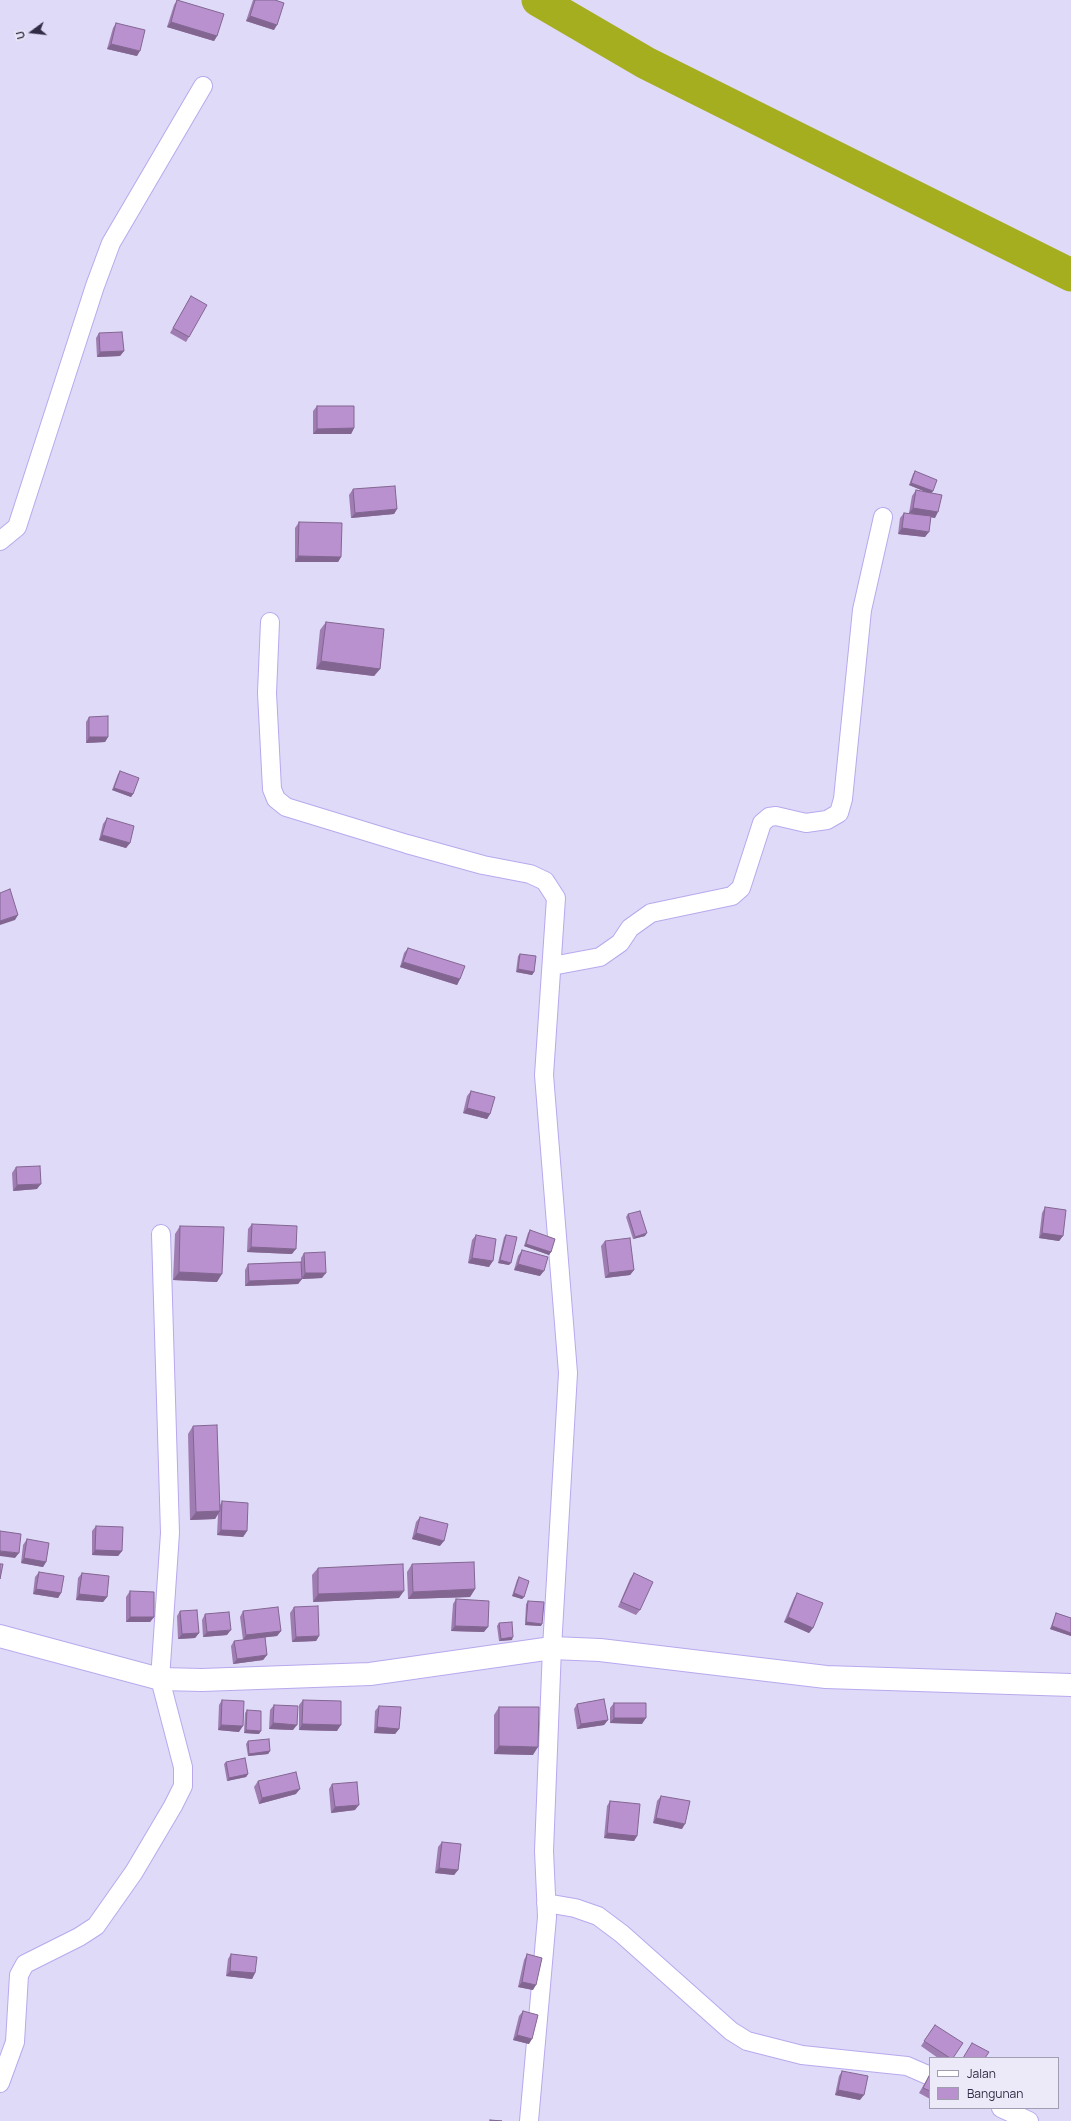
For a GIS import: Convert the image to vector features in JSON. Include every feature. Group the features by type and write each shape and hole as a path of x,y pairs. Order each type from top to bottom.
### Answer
{"street":[{"path":"0,541 17,527 92,293 111,243 203,86"},
{"path":"552,966 600,957 620,943 630,928 651,913 732,896 742,888 762,822 769,817 776,816 806,823 827,820 839,813 843,799 862,610 883,517"},
{"path":"270,622 267,693 272,789 276,799 286,807 399,842 483,865 530,874 545,881 556,898 544,1075 568,1373 552,1648 544,1851 547,1917 528,2121"},
{"path":"0,2083 15,2042 19,1975 25,1964 96,1926 134,1872 173,1806 183,1786 183,1767 160,1679 170,1533 161,1234"},
{"path":"0,1636 160,1679 202,1680 370,1674 552,1648 600,1650 826,1677 1071,1685"},
{"path":"546,1903 575,1908 598,1916 622,1934 730,2031 747,2041 802,2055 907,2066 929,2076"},
{"path":"1003,2109 1029,2121"}],"building":[{"path":"177,0 224,14 217,36 171,22"},
{"path":"255,0 275,0 284,3 277,25 250,16"},
{"path":"116,23 145,30 140,51 111,44"},
{"path":"191,296 207,305 189,337 173,328"},
{"path":"122,332 124,351 100,352 99,333"},
{"path":"317,406 354,406 354,428 317,429"},
{"path":"915,471 937,480 933,491 911,483"},
{"path":"395,486 397,509 355,513 353,489"},
{"path":"916,490 942,495 938,512 913,508"},
{"path":"904,513 931,516 929,532 902,528"},
{"path":"299,522 342,523 341,557 298,556"},
{"path":"326,622 384,629 380,669 321,661"},
{"path":"108,716 108,737 89,737 89,717"},
{"path":"120,771 139,778 133,794 114,788"},
{"path":"107,818 134,826 130,843 102,835"},
{"path":"10,889 18,915 0,921 0,893"},
{"path":"408,948 465,966 460,979 403,962"},
{"path":"520,954 536,956 534,972 518,969"},
{"path":"471,1091 495,1097 490,1114 467,1108"},
{"path":"40,1166 41,1184 17,1185 16,1167"},
{"path":"1045,1207 1066,1210 1063,1236 1042,1233"},
{"path":"640,1211 647,1233 635,1237 628,1214"},
{"path":"252,1224 297,1226 296,1249 251,1247"},
{"path":"180,1226 224,1227 222,1274 179,1272"},
{"path":"530,1230 555,1239 551,1252 526,1244"},
{"path":"476,1235 496,1239 493,1261 472,1258"},
{"path":"506,1235 517,1237 511,1263 500,1260"},
{"path":"630,1238 634,1270 609,1273 605,1241"},
{"path":"522,1250 548,1257 544,1271 518,1264"},
{"path":"325,1252 326,1273 305,1273 304,1253"},
{"path":"301,1262 302,1279 249,1281 248,1264"},
{"path":"217,1425 220,1511 196,1512 193,1426"},
{"path":"222,1501 248,1503 247,1531 221,1530"},
{"path":"420,1517 448,1524 444,1541 416,1533"},
{"path":"96,1526 123,1527 122,1551 95,1550"},
{"path":"0,1531 21,1534 19,1553 0,1551"},
{"path":"27,1539 49,1543 46,1562 24,1558"},
{"path":"474,1562 475,1589 413,1592 412,1564"},
{"path":"0,1564 3,1564 0,1579"},
{"path":"403,1564 404,1591 318,1594 318,1568"},
{"path":"39,1572 64,1576 61,1593 36,1589"},
{"path":"82,1573 109,1576 107,1597 79,1594"},
{"path":"634,1573 653,1582 640,1610 621,1602"},
{"path":"519,1577 529,1581 524,1597 514,1593"},
{"path":"130,1591 154,1592 154,1617 130,1617"},
{"path":"797,1593 823,1603 813,1628 788,1617"},
{"path":"456,1599 489,1601 488,1627 455,1626"},
{"path":"528,1601 544,1602 542,1624 526,1622"},
{"path":"318,1606 319,1636 296,1637 294,1607"},
{"path":"278,1607 281,1631 246,1635 243,1611"},
{"path":"197,1610 199,1633 182,1634 180,1611"},
{"path":"229,1612 231,1630 207,1632 205,1614"},
{"path":"1056,1613 1071,1618 1071,1633 1052,1626"},
{"path":"512,1622 513,1637 501,1639 499,1623"},
{"path":"265,1637 267,1655 237,1659 234,1641"},
{"path":"604,1699 608,1720 581,1724 577,1704"},
{"path":"222,1700 244,1701 243,1726 221,1725"},
{"path":"303,1700 341,1701 341,1725 302,1724"},
{"path":"614,1703 646,1703 646,1718 614,1718"},
{"path":"274,1705 298,1706 297,1725 273,1723"},
{"path":"379,1706 401,1707 399,1729 377,1727"},
{"path":"499,1707 539,1707 538,1747 499,1746"},
{"path":"247,1710 261,1711 261,1731 246,1730"},
{"path":"269,1739 270,1751 249,1754 248,1741"},
{"path":"245,1758 248,1774 229,1778 226,1762"},
{"path":"296,1772 300,1789 262,1798 258,1781"},
{"path":"357,1782 359,1805 335,1807 332,1784"},
{"path":"661,1796 690,1801 685,1824 656,1818"},
{"path":"610,1801 640,1804 637,1836 607,1833"},
{"path":"442,1842 461,1844 458,1870 439,1868"},
{"path":"231,1954 257,1957 255,1973 230,1971"},
{"path":"527,1954 542,1958 536,1985 522,1982"},
{"path":"523,2011 538,2015 532,2039 517,2035"},
{"path":"935,2025 963,2043 954,2057 948,2057 924,2041"},
{"path":"972,2043 989,2052 986,2057 964,2057"},
{"path":"842,2071 868,2076 864,2095 838,2090"},
{"path":"929,2076 929,2091 923,2088"}],"waterway":[{"path":"538,0 646,63 1071,275"}]}
